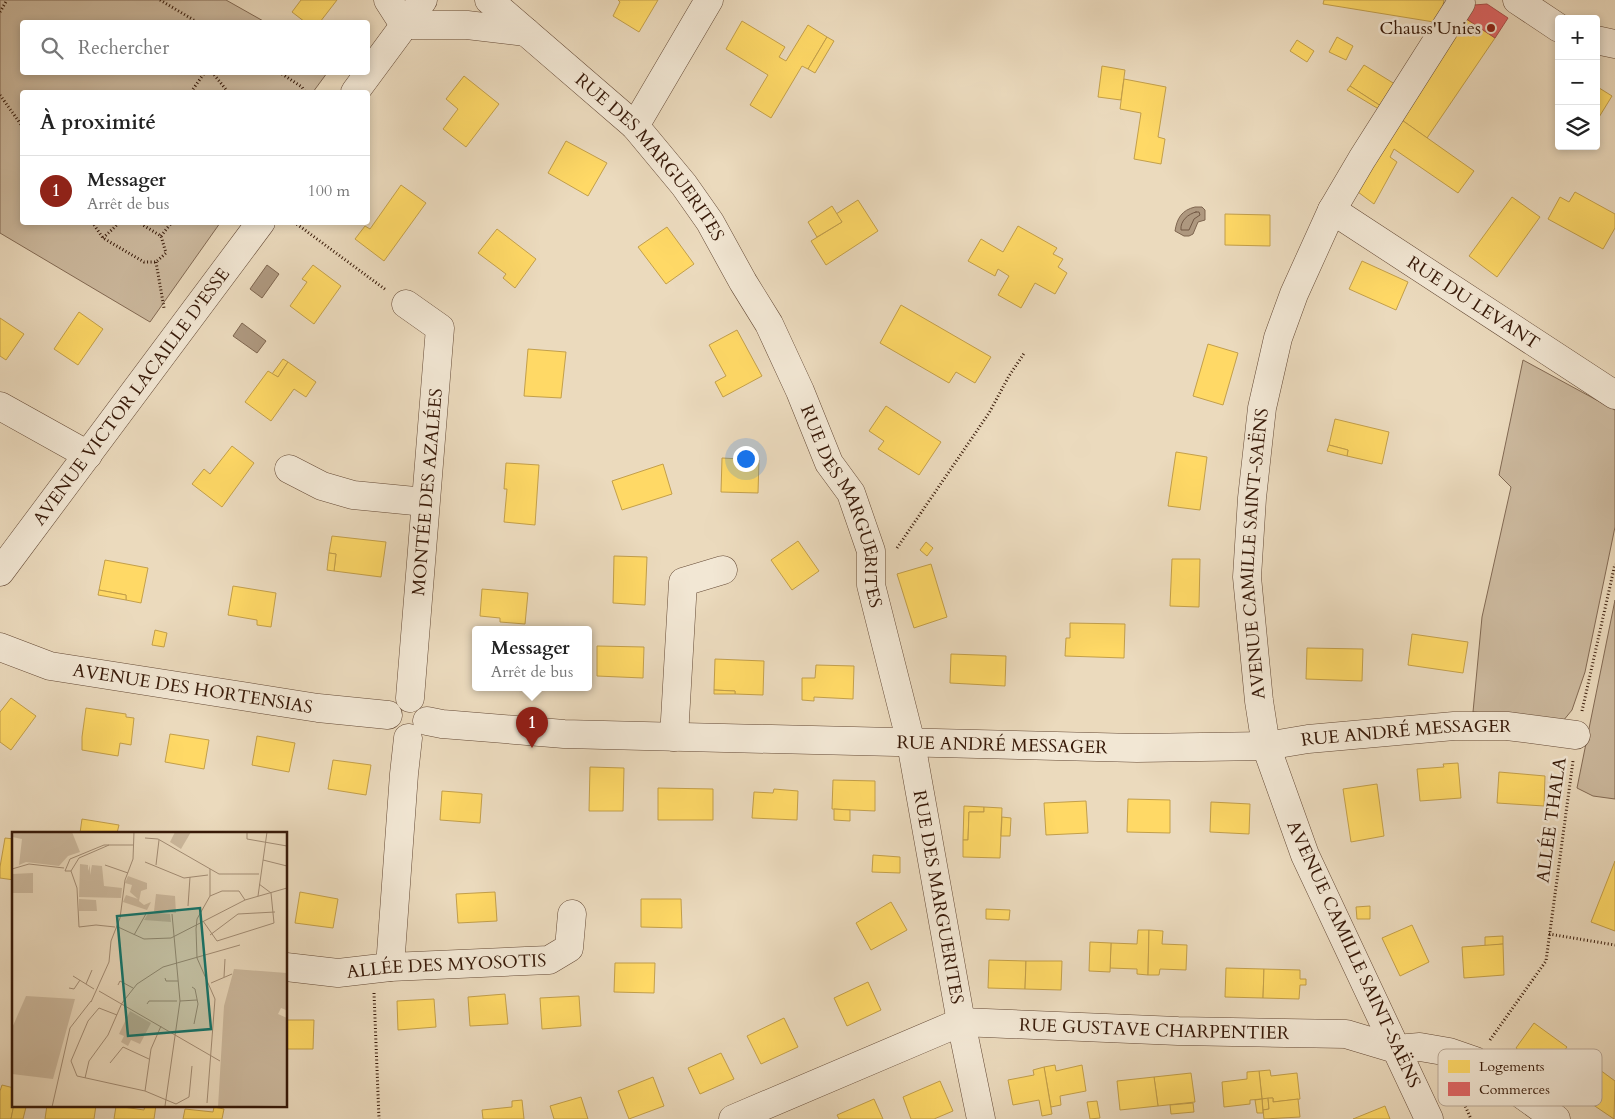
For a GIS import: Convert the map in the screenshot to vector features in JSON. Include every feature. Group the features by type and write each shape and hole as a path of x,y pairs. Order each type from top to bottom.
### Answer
{"street":[{"path":"388,0 404,25"},
{"path":"370,71 423,0"},
{"name":"RUE DES MARGUERITES","path":"489,0 635,126 684,185 710,222 769,324 800,391 829,463 851,493 871,551 871,584 911,744 961,1022 981,1119"},
{"path":"635,126 709,0"},
{"path":"1517,0 1555,25"},
{"name":"AVENUE CAMILLE SAINT-SAËNS","path":"1429,1119 1305,855 1266,746 1259,700 1247,577 1252,498 1262,408 1278,338 1294,294 1332,210 1362,159 1461,3"},
{"path":"404,25 467,25 526,32"},
{"path":"1600,41 1615,44"},
{"path":"356,90 367,75"},
{"name":"RUE DU LEVANT","path":"1332,210 1615,395"},
{"name":"AVENUE VICTOR LACAILLE D'ESSE","path":"0,572 259,225"},
{"name":"MONTÉE DES AZALÉES","path":"406,304 440,328 410,698"},
{"path":"0,406 88,455"},
{"path":"289,469 322,486 353,495 425,502"},
{"path":"674,737 683,582 723,570"},
{"name":"AVENUE DES HORTENSIAS","path":"0,647 50,666 318,708 388,715"},
{"path":"381,969 404,774 418,730 427,713 424,706 410,698 402,698 395,702 390,708 388,715 389,727 392,732 397,736 418,730"},
{"name":"RUE ANDRÉ MESSAGER","path":"418,730 442,724 564,734 911,744 1137,748 1266,746 1308,739 1454,726 1507,726 1576,735"},
{"name":"ALLÉE DES MYOSOTIS","path":"288,967 338,973 549,960 569,948 572,914"},
{"path":"1346,1034 1377,1007"},
{"path":"733,1119 961,1022"},
{"name":"RUE GUSTAVE CHARPENTIER","path":"961,1022 1178,1031 1346,1034 1396,1049"},
{"path":"1396,1049 1420,1047 1438,1050"},
{"path":"1538,1106 1556,1119"}],"path":[{"path":"0,12 1,7 7,0"},
{"path":"160,0 194,20"},
{"path":"192,90 203,75"},
{"path":"214,75 226,90"},
{"path":"284,75 302,86 305,90"},
{"path":"0,95 20,123"},
{"path":"94,225 104,238 144,262 156,262 166,253 161,236 143,225"},
{"path":"104,238 117,225"},
{"path":"161,236 170,225"},
{"path":"298,225 406,304"},
{"path":"156,262 165,314 182,329"},
{"path":"871,584 924,511 989,413 1009,376 1025,352"},
{"name":"ALLÉE THALA","path":"1484,1049 1546,961 1576,735 1615,564"},
{"path":"1549,934 1615,945"},
{"path":"379,1119 381,969"},
{"path":"1465,1106 1471,1119"}],"shaded area":[{"path":"0,0 226,0 261,20 20,20 20,75 326,75 314,90 20,90 20,225 219,225 150,322 0,233"},
{"path":"1523,360 1615,410 1615,527 1585,672 1572,710 1563,721 1473,712 1482,617 1511,487 1499,475"},
{"path":"1615,600 1615,799 1593,796 1577,788"}],"water":[{"path":"1195,207 1202,207 1205,210 1205,220 1198,222 1193,234 1189,236 1184,236 1175,231 1181,215"},
{"path":"267,265 279,274 262,298 250,289"},
{"path":"242,323 266,341 257,353 233,336"}],"building: Logements":[{"path":"301,0 337,0 322,20 302,20 292,12"},
{"path":"618,0 658,0 639,32 613,16 620,2"},
{"path":"1324,0 1444,0 1440,23 1323,4"},
{"path":"1465,18 1495,38 1427,138 1399,118"},
{"path":"742,21 785,47 779,57 786,61 808,25 827,37 808,69 802,66 771,118 750,105 768,75 726,49"},
{"path":"827,37 834,41 815,73 808,69"},
{"path":"1337,37 1353,46 1346,60 1329,52"},
{"path":"1297,40 1314,51 1307,62 1290,51"},
{"path":"1364,65 1398,86 1384,108 1350,86"},
{"path":"1102,66 1125,70 1121,100 1098,97"},
{"path":"464,76 499,104 466,147 443,129 458,109 446,99"},
{"path":"1124,79 1166,87 1158,137 1165,139 1161,164 1134,159 1141,113 1120,109"},
{"path":"1350,86 1384,108 1382,111 1347,90"},
{"path":"1600,88 1612,96 1600,116"},
{"path":"1399,118 1474,171 1458,193 1394,149 1390,157 1397,162 1374,204 1358,192"},
{"path":"566,141 607,163 588,196 548,173"},
{"path":"401,185 426,203 384,261 355,239 365,226 370,229"},
{"path":"1575,192 1615,214 1615,228 1603,249 1548,219 1560,197 1569,202"},
{"path":"1512,197 1540,217 1497,277 1469,256"},
{"path":"858,200 878,231 826,265 811,241 842,222 836,214"},
{"path":"832,206 842,222 817,237 808,222"},
{"path":"1225,214 1270,215 1270,246 1225,245"},
{"path":"1018,226 1057,248 1053,254 1063,259 1058,267 1067,273 1055,294 1035,283 1021,308 998,295 1009,276 998,269 995,276 968,261 981,239 1003,252"},
{"path":"667,227 694,264 666,284 638,247"},
{"path":"497,229 536,259 515,288 503,278 506,274 478,253"},
{"path":"1362,261 1408,282 1396,310 1349,289"},
{"path":"313,265 341,286 314,324 290,306 307,282 302,279"},
{"path":"901,305 991,357 975,383 956,372 949,383 880,343"},
{"path":"79,312 103,329 78,365 54,349"},
{"path":"0,318 24,334 6,360 0,356"},
{"path":"737,330 762,376 723,397 715,382 726,376 709,345"},
{"path":"1208,344 1238,353 1223,405 1193,396"},
{"path":"528,349 566,352 561,398 524,396"},
{"path":"283,359 288,362 278,377 272,374"},
{"path":"288,362 316,382 306,397 294,389 271,421 245,402 268,371 278,377"},
{"path":"886,406 941,442 919,475 878,449 884,441 869,431"},
{"path":"1335,419 1389,432 1382,464 1347,456 1348,450 1329,445"},
{"path":"1329,445 1348,450 1347,456 1327,451"},
{"path":"232,446 254,463 222,507 192,484 204,469 210,474"},
{"path":"1176,452 1207,457 1200,510 1168,506"},
{"path":"722,458 759,460 758,493 721,492"},
{"path":"506,463 539,465 535,525 504,522 507,489 504,489"},
{"path":"663,464 672,494 622,510 612,481"},
{"path":"332,536 386,542 381,577 334,571 336,554 329,553"},
{"path":"798,541 819,571 792,590 771,560"},
{"path":"926,542 933,548 927,556 920,550"},
{"path":"329,553 336,554 334,571 327,570"},
{"path":"614,556 647,557 645,605 613,603"},
{"path":"1172,559 1200,559 1199,607 1170,606"},
{"path":"105,560 148,568 141,603 126,600 126,595 99,590"},
{"path":"931,564 947,617 914,628 897,574"},
{"path":"233,586 276,593 271,627 257,625 257,620 228,615"},
{"path":"482,589 528,593 525,624 500,622 500,618 480,616"},
{"path":"99,590 126,595 126,600 98,595"},
{"path":"1070,623 1125,624 1124,658 1065,656 1066,638 1070,638"},
{"path":"155,630 167,633 164,647 152,645"},
{"path":"1412,634 1468,642 1463,673 1408,665"},
{"path":"597,646 644,647 643,678 597,676"},
{"path":"1307,648 1363,649 1362,681 1306,679"},
{"path":"951,654 1006,656 1005,686 950,683"},
{"path":"715,659 764,661 763,695 735,694 735,691 714,690"},
{"path":"816,665 854,666 853,699 814,697 814,701 802,700 802,678 815,678"},
{"path":"714,690 735,691 735,694 714,694"},
{"path":"11,698 36,716 11,750 0,742 0,712"},
{"path":"86,708 126,714 126,717 134,718 131,745 120,743 118,756 82,750"},
{"path":"170,734 209,740 204,769 165,762"},
{"path":"257,736 295,743 289,772 252,765"},
{"path":"333,760 371,765 366,795 328,789"},
{"path":"1458,763 1461,798 1420,801 1417,769 1444,767 1443,764"},
{"path":"590,767 624,768 623,811 589,811"},
{"path":"1499,772 1545,776 1544,806 1497,803"},
{"path":"833,780 875,781 875,811 832,809"},
{"path":"1377,784 1384,836 1351,842 1343,789"},
{"path":"658,788 713,789 713,820 658,820"},
{"path":"774,789 798,791 797,820 752,818 754,792 773,793"},
{"path":"442,791 482,794 480,823 440,820"},
{"path":"1128,799 1170,800 1170,833 1127,832"},
{"path":"1086,801 1088,833 1046,835 1044,803"},
{"path":"1211,802 1250,804 1249,834 1210,832"},
{"path":"964,806 984,807 984,812 969,812 968,840 963,840"},
{"path":"984,807 1002,808 1000,858 963,857 963,840 968,840 969,812 984,812"},
{"path":"834,809 850,810 850,821 834,820"},
{"path":"1002,817 1011,818 1010,836 1001,836"},
{"path":"82,819 119,825 117,832 80,832"},
{"path":"5,838 12,839 12,880 0,878"},
{"path":"873,855 900,857 900,873 872,872"},
{"path":"1615,861 1615,931 1591,922"},
{"path":"300,892 338,899 333,928 295,923"},
{"path":"495,892 497,921 458,923 456,894"},
{"path":"641,899 681,899 682,928 641,927"},
{"path":"891,902 907,930 871,950 856,923"},
{"path":"1370,906 1370,919 1357,919 1356,907"},
{"path":"986,909 1010,910 1009,920 986,919"},
{"path":"1412,925 1429,962 1400,976 1382,938"},
{"path":"1138,930 1149,930 1148,975 1137,974 1137,969 1110,968 1111,943 1137,944"},
{"path":"1149,930 1163,931 1162,944 1187,945 1186,970 1160,969 1159,975 1148,975"},
{"path":"1503,936 1503,944 1485,946 1485,937"},
{"path":"1090,942 1111,943 1110,972 1089,971"},
{"path":"1503,944 1504,975 1464,978 1462,947"},
{"path":"989,960 1026,961 1025,989 988,988"},
{"path":"1026,961 1062,961 1061,990 1025,989"},
{"path":"615,963 655,963 654,993 614,992"},
{"path":"1226,968 1264,969 1263,998 1225,997"},
{"path":"1264,969 1300,970 1300,979 1306,979 1306,985 1300,985 1299,999 1263,998"},
{"path":"868,982 881,1010 847,1026 834,998"},
{"path":"505,994 508,1024 470,1026 468,997"},
{"path":"579,996 581,1026 542,1029 540,998"},
{"path":"434,999 436,1027 398,1030 397,1001"},
{"path":"784,1018 798,1047 761,1064 747,1036"},
{"path":"288,1020 314,1020 313,1049 288,1049"},
{"path":"1534,1023 1567,1047 1566,1049 1516,1048"},
{"path":"721,1053 734,1079 700,1094 688,1068"},
{"path":"1055,1065 1056,1071 1082,1065 1086,1091 1060,1096 1061,1105 1051,1107 1044,1067"},
{"path":"1044,1067 1052,1114 1042,1116 1039,1100 1013,1105 1008,1080 1034,1075 1033,1070"},
{"path":"1270,1070 1271,1076 1297,1073 1300,1099 1273,1102 1273,1098 1262,1099 1259,1071"},
{"path":"1259,1071 1262,1099 1250,1100 1250,1104 1224,1107 1222,1082 1247,1079 1247,1072"},
{"path":"1602,1071 1615,1081 1614,1119 1595,1106 1602,1106"},
{"path":"1191,1073 1195,1102 1158,1106 1154,1077"},
{"path":"653,1077 664,1106 629,1119 618,1091"},
{"path":"1154,1077 1158,1106 1120,1110 1117,1081"},
{"path":"940,1081 953,1111 934,1119 911,1119 903,1097"},
{"path":"2,1085 12,1088 12,1106 14,1106 11,1119 0,1119 0,1091"},
{"path":"581,1097 588,1119 554,1119 550,1106"},
{"path":"1268,1098 1269,1109 1263,1110 1262,1099"},
{"path":"1268,1098 1273,1098 1273,1102 1298,1099 1300,1117 1264,1119 1263,1110 1269,1109"},
{"path":"874,1099 883,1119 839,1119 837,1115"},
{"path":"1262,1099 1263,1113 1257,1113 1255,1100"},
{"path":"522,1100 524,1119 483,1119 482,1110 512,1107 512,1101"},
{"path":"1097,1101 1100,1118 1090,1119 1087,1102"},
{"path":"1193,1103 1194,1112 1171,1114 1170,1105"},
{"path":"14,1106 26,1107 23,1119 11,1119"},
{"path":"47,1106 96,1106 94,1119 45,1119"},
{"path":"116,1106 144,1110 145,1106 156,1106 154,1119 114,1119"},
{"path":"1385,1106 1390,1119 1353,1119"},
{"path":"214,1107 224,1109 222,1119 183,1119 185,1109 213,1112"}],"building: Commerces":[{"name":"Chauss'Unies","path":"1487,4 1508,18 1495,38 1465,18 1474,5"}],"place":[{"name":"Chauss'Unies","path":"1491,28"},
{"name":"Messager","path":"532,748"}]}
